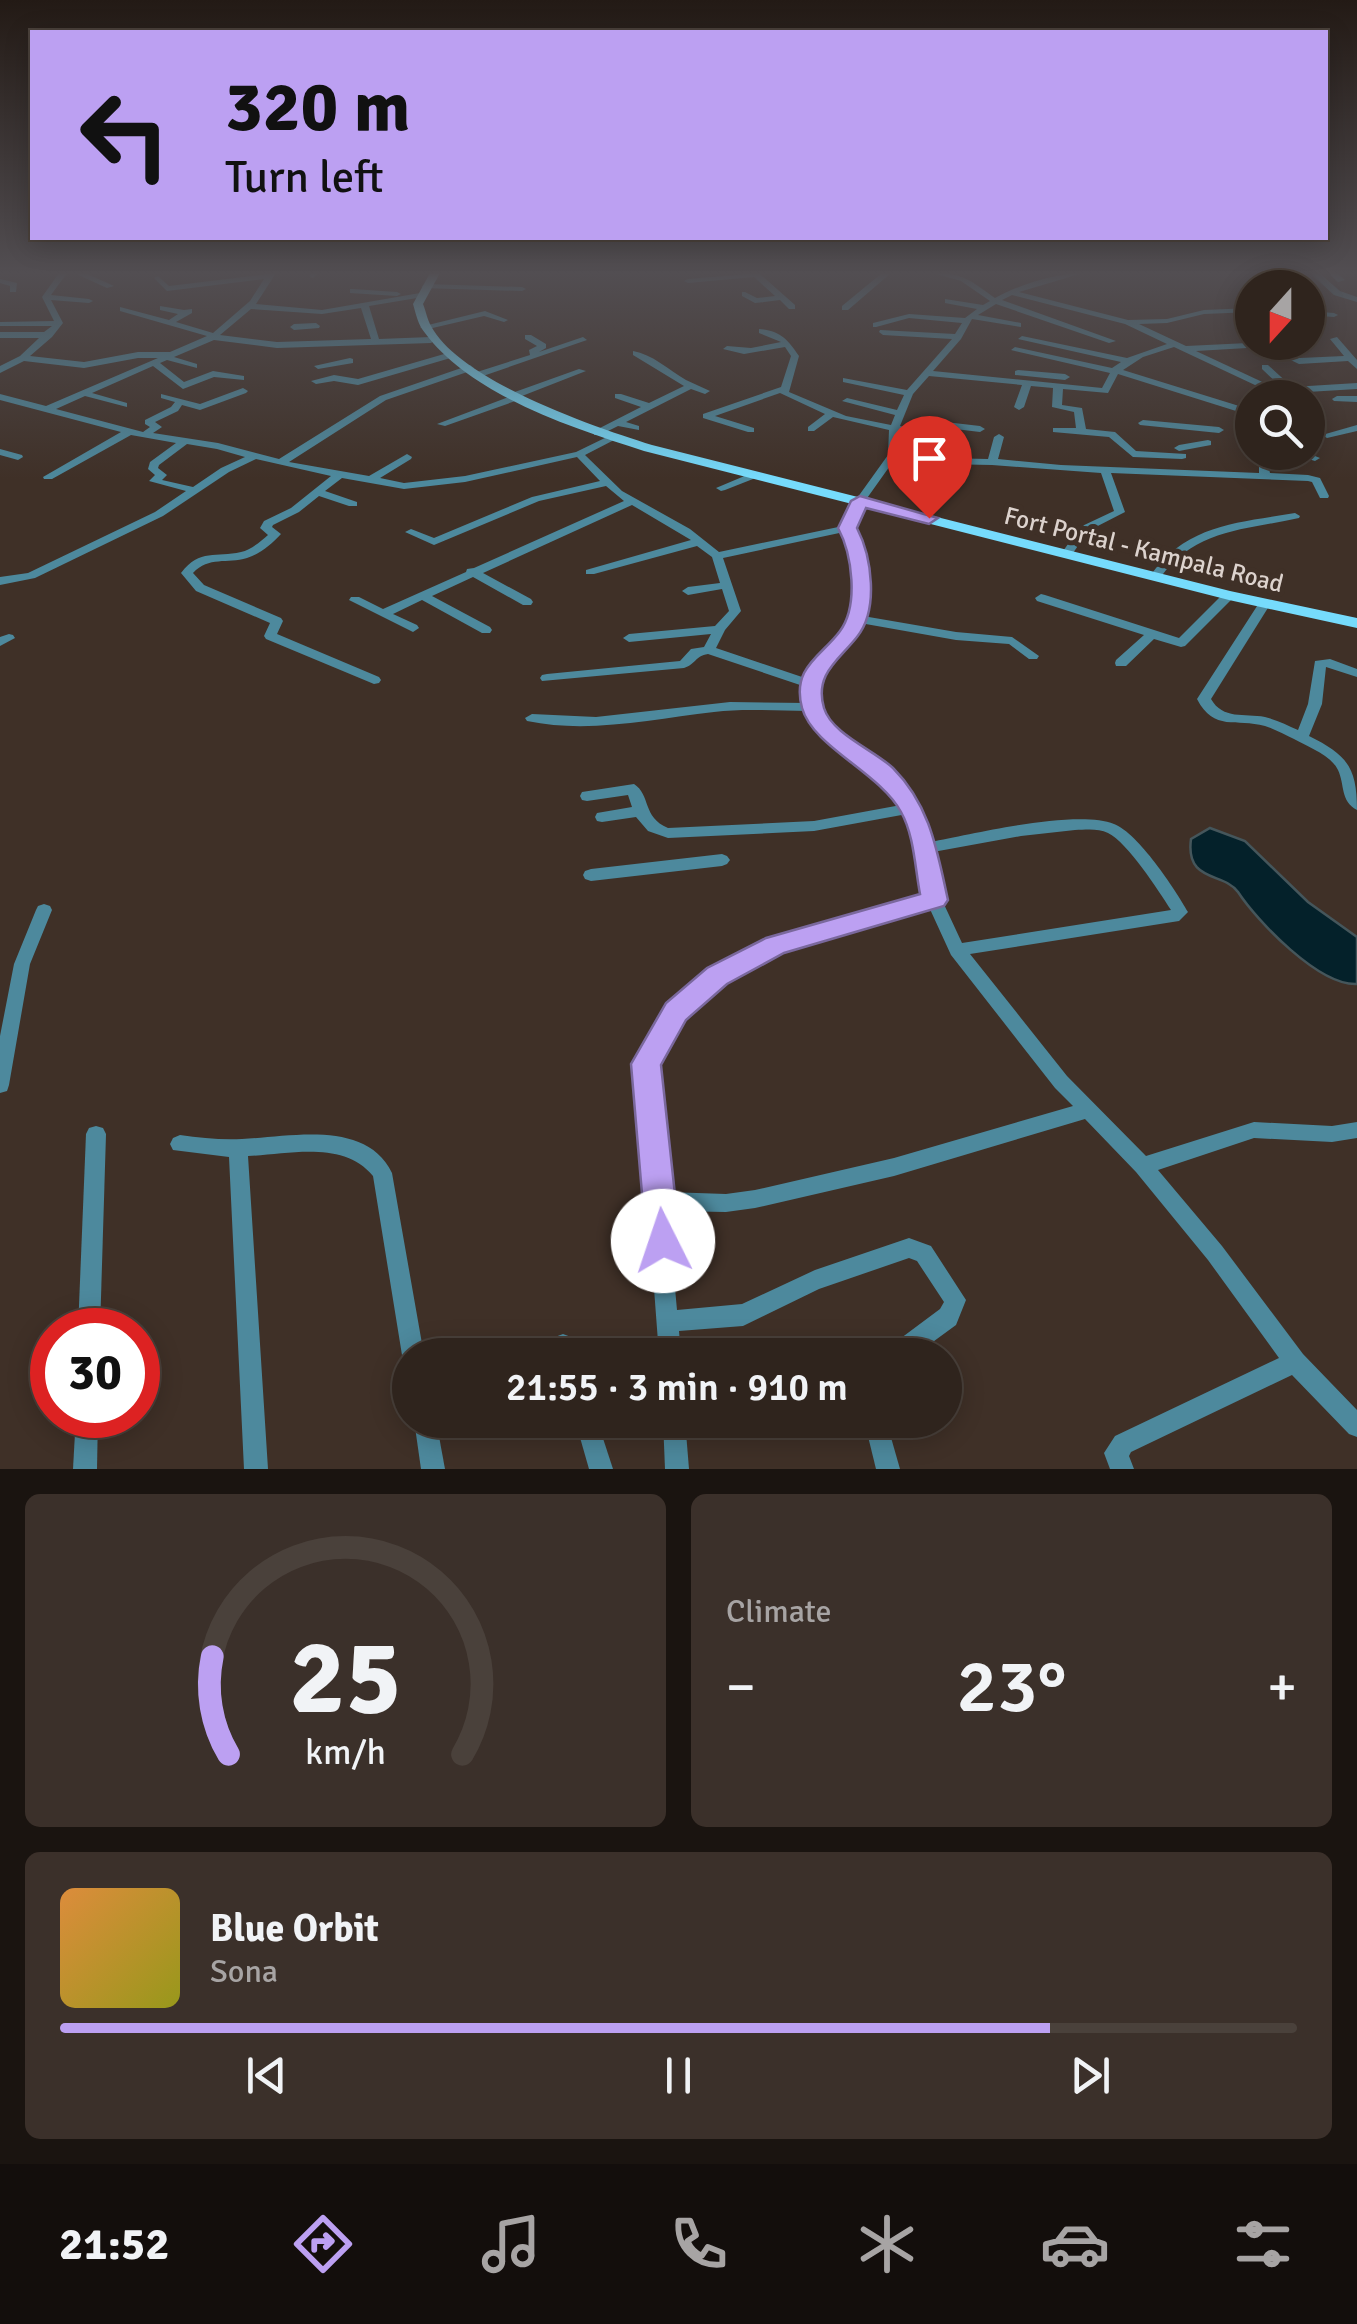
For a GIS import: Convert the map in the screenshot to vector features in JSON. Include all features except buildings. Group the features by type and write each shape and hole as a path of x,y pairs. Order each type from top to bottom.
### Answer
{"main road":[{"name":"Fort Portal - Kampala Road","path":"436,342 516,396 608,431 754,475 1229,595 1357,623"}],"street":[{"path":"0,370 24,358 42,342"},
{"path":"50,408 205,342"},
{"path":"228,342 257,358"},
{"path":"230,356 241,346 384,342"},
{"path":"536,342 543,346 532,352 541,356"},
{"path":"280,463 383,398 541,356 579,342"},
{"path":"782,342 788,345 794,360 783,389"},
{"path":"848,528 860,501 891,460 894,429 901,414 954,342"},
{"path":"1034,342 1128,361"},
{"path":"1164,342 1250,380"},
{"path":"1336,342 1354,360"},
{"path":"928,373 1105,390 1115,370 1128,361 1176,348 1266,344 1299,362 1354,360"},
{"path":"318,366 347,362 328,345"},
{"path":"728,349 745,354 768,346 788,345"},
{"path":"1015,350 1115,370 1235,408"},
{"path":"636,353 656,362 689,387 705,390"},
{"path":"24,358 84,364 138,355 175,357 194,366"},
{"path":"316,381 334,378 354,383 451,355"},
{"path":"1212,362 1234,360"},
{"path":"157,365 183,386 223,372 241,378"},
{"path":"1265,367 1279,380"},
{"path":"442,424 582,371"},
{"path":"1018,373 1065,377"},
{"path":"1019,407 1032,386 1044,376"},
{"path":"846,380 914,392"},
{"path":"1325,388 1357,386"},
{"path":"0,397 144,435 280,463 423,486 579,454 647,406 689,387"},
{"path":"1058,388 1057,407 1079,410 1080,432"},
{"path":"751,430 706,416 783,389 831,414 959,440"},
{"path":"83,392 124,405"},
{"path":"164,396 204,407 243,392"},
{"path":"618,396 647,406"},
{"path":"0,408 16,400"},
{"path":"1337,400 1357,400"},
{"path":"846,401 901,414"},
{"path":"144,435 157,427 148,422 180,402"},
{"path":"811,429 831,414"},
{"path":"921,431 928,423 940,422 980,429"},
{"path":"1143,423 1219,430"},
{"path":"1174,426 1186,472"},
{"path":"608,431 636,428"},
{"path":"1327,435 1357,428"},
{"path":"1056,430 1112,434 1133,454 1180,452 1208,443"},
{"path":"48,478 130,432"},
{"path":"992,462 999,437"},
{"path":"185,441 154,464 153,469 162,475 154,481 194,490"},
{"path":"0,452 18,457"},
{"path":"579,454 630,502 702,542 717,556 735,611 719,629 709,650"},
{"path":"0,581 31,576 160,514 256,456"},
{"path":"372,479 407,457"},
{"path":"891,460 1316,480 1324,496"},
{"path":"1067,554 1084,530 1120,512 1105,470"},
{"path":"1266,470 1285,494"},
{"path":"341,474 295,510 268,523 266,528 276,534 271,540 243,556 220,555 191,566 187,573 200,588 277,621 270,636 374,680"},
{"path":"722,488 754,475"},
{"path":"410,532 434,542 536,498 607,482"},
{"path":"316,491 352,504"},
{"path":"384,612 630,502"},
{"path":"1156,576 1166,558 1212,531 1295,516"},
{"path":"717,556 848,528"},
{"path":"848,528 855,542 862,604 850,633 822,658 812,686 812,707 820,724 884,773 912,808 934,900 958,950 1061,1082 1143,1166 1215,1253 1295,1362 1357,1426"},
{"path":"590,572 702,542"},
{"path":"471,571 527,602"},
{"path":"688,591 727,585"},
{"path":"421,595 486,630"},
{"path":"1041,598 1181,643 1229,595"},
{"path":"355,600 413,628"},
{"path":"1265,603 1204,704 1217,716 1260,720 1340,761 1347,790 1357,805"},
{"path":"857,619 956,636 1008,640 1033,656"},
{"path":"629,638 719,629"},
{"path":"1120,663 1150,636"},
{"path":"547,678 684,664 695,652 709,650 812,686"},
{"path":"1301,739 1315,704 1320,664 1330,663 1357,673"},
{"path":"532,718 567,721 683,714 706,708 812,707"},
{"path":"587,796 634,789 639,812 658,832 714,833 814,826 912,808"},
{"path":"602,817 639,812"},
{"path":"924,848 1069,825 1101,825 1120,834 1180,912 958,950"},
{"path":"591,876 723,863 714,833"},
{"path":"669,1338 646,1064 676,1012 717,976 776,945 934,900"},
{"path":"0,1085 22,964 44,910"},
{"path":"660,1202 726,1203 755,1199 894,1167 1088,1110"},
{"path":"1143,1166 1254,1130 1332,1134 1357,1130"},
{"path":"91,1308 96,1134"},
{"path":"180,1144 345,1147 365,1155 380,1168 411,1338"},
{"path":"238,1148 256,1469"},
{"path":"668,1321 743,1315 815,1280 908,1248 924,1253 954,1300 940,1325 922,1338"},
{"path":"1122,1469 1116,1453 1123,1444 1295,1362"},
{"path":"85,1469 86,1438"},
{"path":"428,1438 434,1469"},
{"path":"592,1438 601,1469"},
{"path":"675,1438 676,1469"},
{"path":"879,1438 888,1469"}],"water":[{"path":"1210,828 1245,841 1308,902 1357,937 1357,984 1325,975 1290,950 1232,886 1200,870 1191,853 1191,839"}],"route":[{"path":"663,1241 646,1064 676,1012 717,976 776,945 934,900 921,830 912,808 884,773 820,724 812,707 812,686 822,658 850,633 862,604 855,542 848,528 860,501 929,518"}]}
